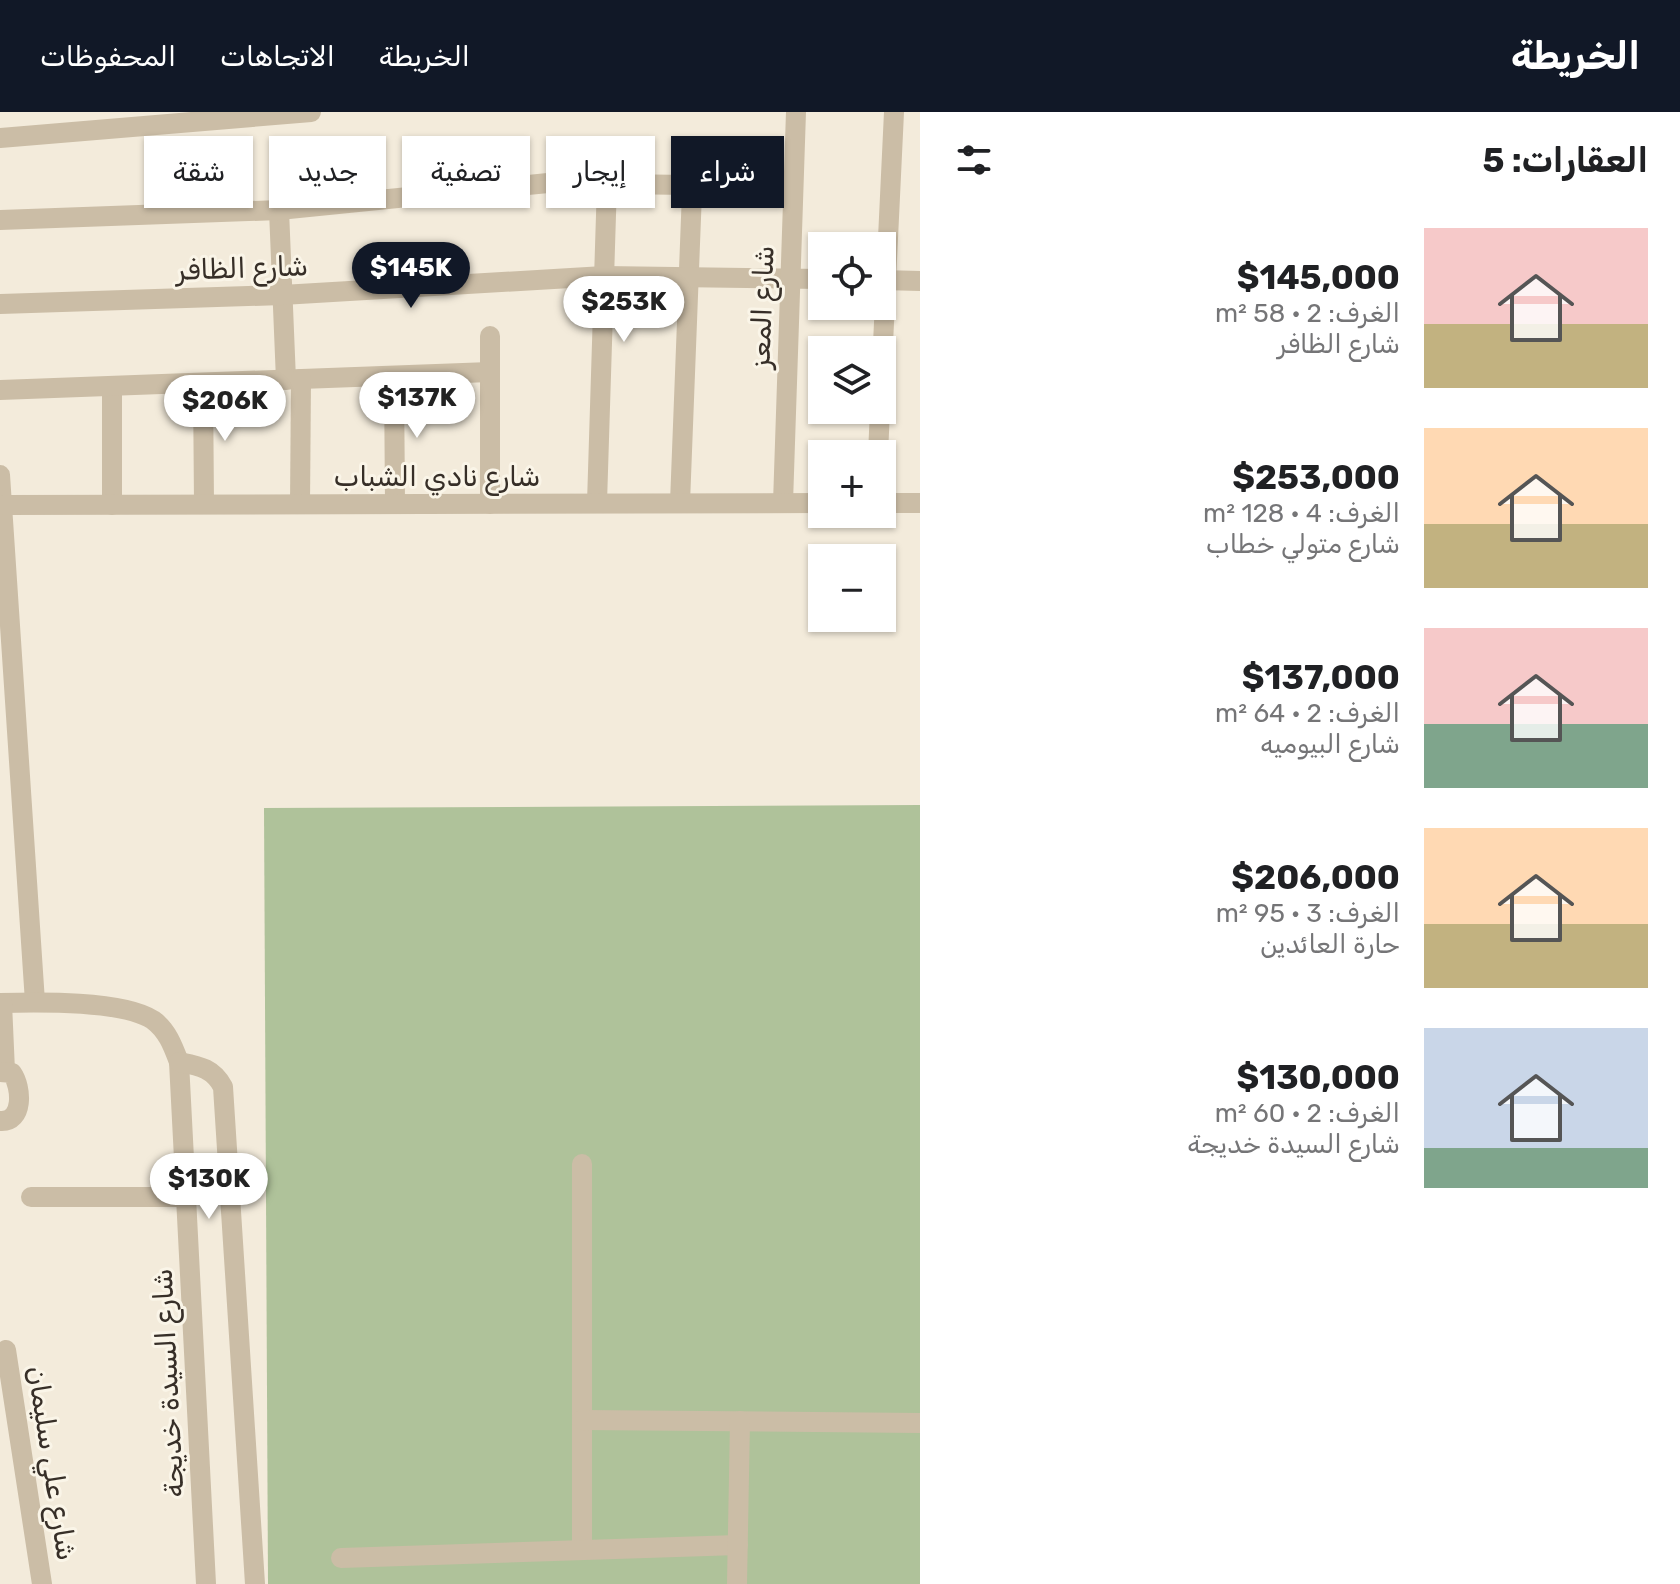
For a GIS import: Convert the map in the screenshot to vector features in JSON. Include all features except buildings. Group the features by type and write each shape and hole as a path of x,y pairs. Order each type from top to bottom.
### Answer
{"street":[{"path":"0,138 311,112"},
{"name":"شارع المعز","path":"783,503 796,112"},
{"path":"887,232 894,112"},
{"path":"0,220 279,210 546,183"},
{"path":"655,184 685,184 691,187 692,192 680,503"},
{"path":"597,503 606,208"},
{"path":"279,210 282,295 293,379 300,504"},
{"name":"شارع الظافر","path":"0,304 282,295 604,276 808,279"},
{"path":"896,280 920,281"},
{"path":"490,336 490,504"},
{"path":"0,390 490,372"},
{"path":"394,376 395,504"},
{"path":"203,383 204,504"},
{"path":"112,386 112,505"},
{"path":"0,475 35,1002"},
{"name":"شارع نادي الشباب","path":"3,505 808,503"},
{"path":"896,503 920,503"},
{"path":"0,1121 10,1122 18,1111 17,1080 12,1073 2,1071 1,1003"},
{"name":"شارع السيدة خديجة","path":"1,1003 124,1008 153,1020 169,1037 179,1062 206,1584"},
{"path":"179,1062 216,1073 223,1087 255,1584"},
{"path":"582,1164 582,1550"},
{"path":"31,1197 186,1197"},
{"name":"شارع علي سليمان","path":"6,1350 42,1584"},
{"path":"582,1420 920,1423"},
{"path":"737,1584 740,1421"},
{"path":"341,1558 738,1545"}],"green space":[{"path":"920,805 920,1584 268,1584 264,808"}]}
